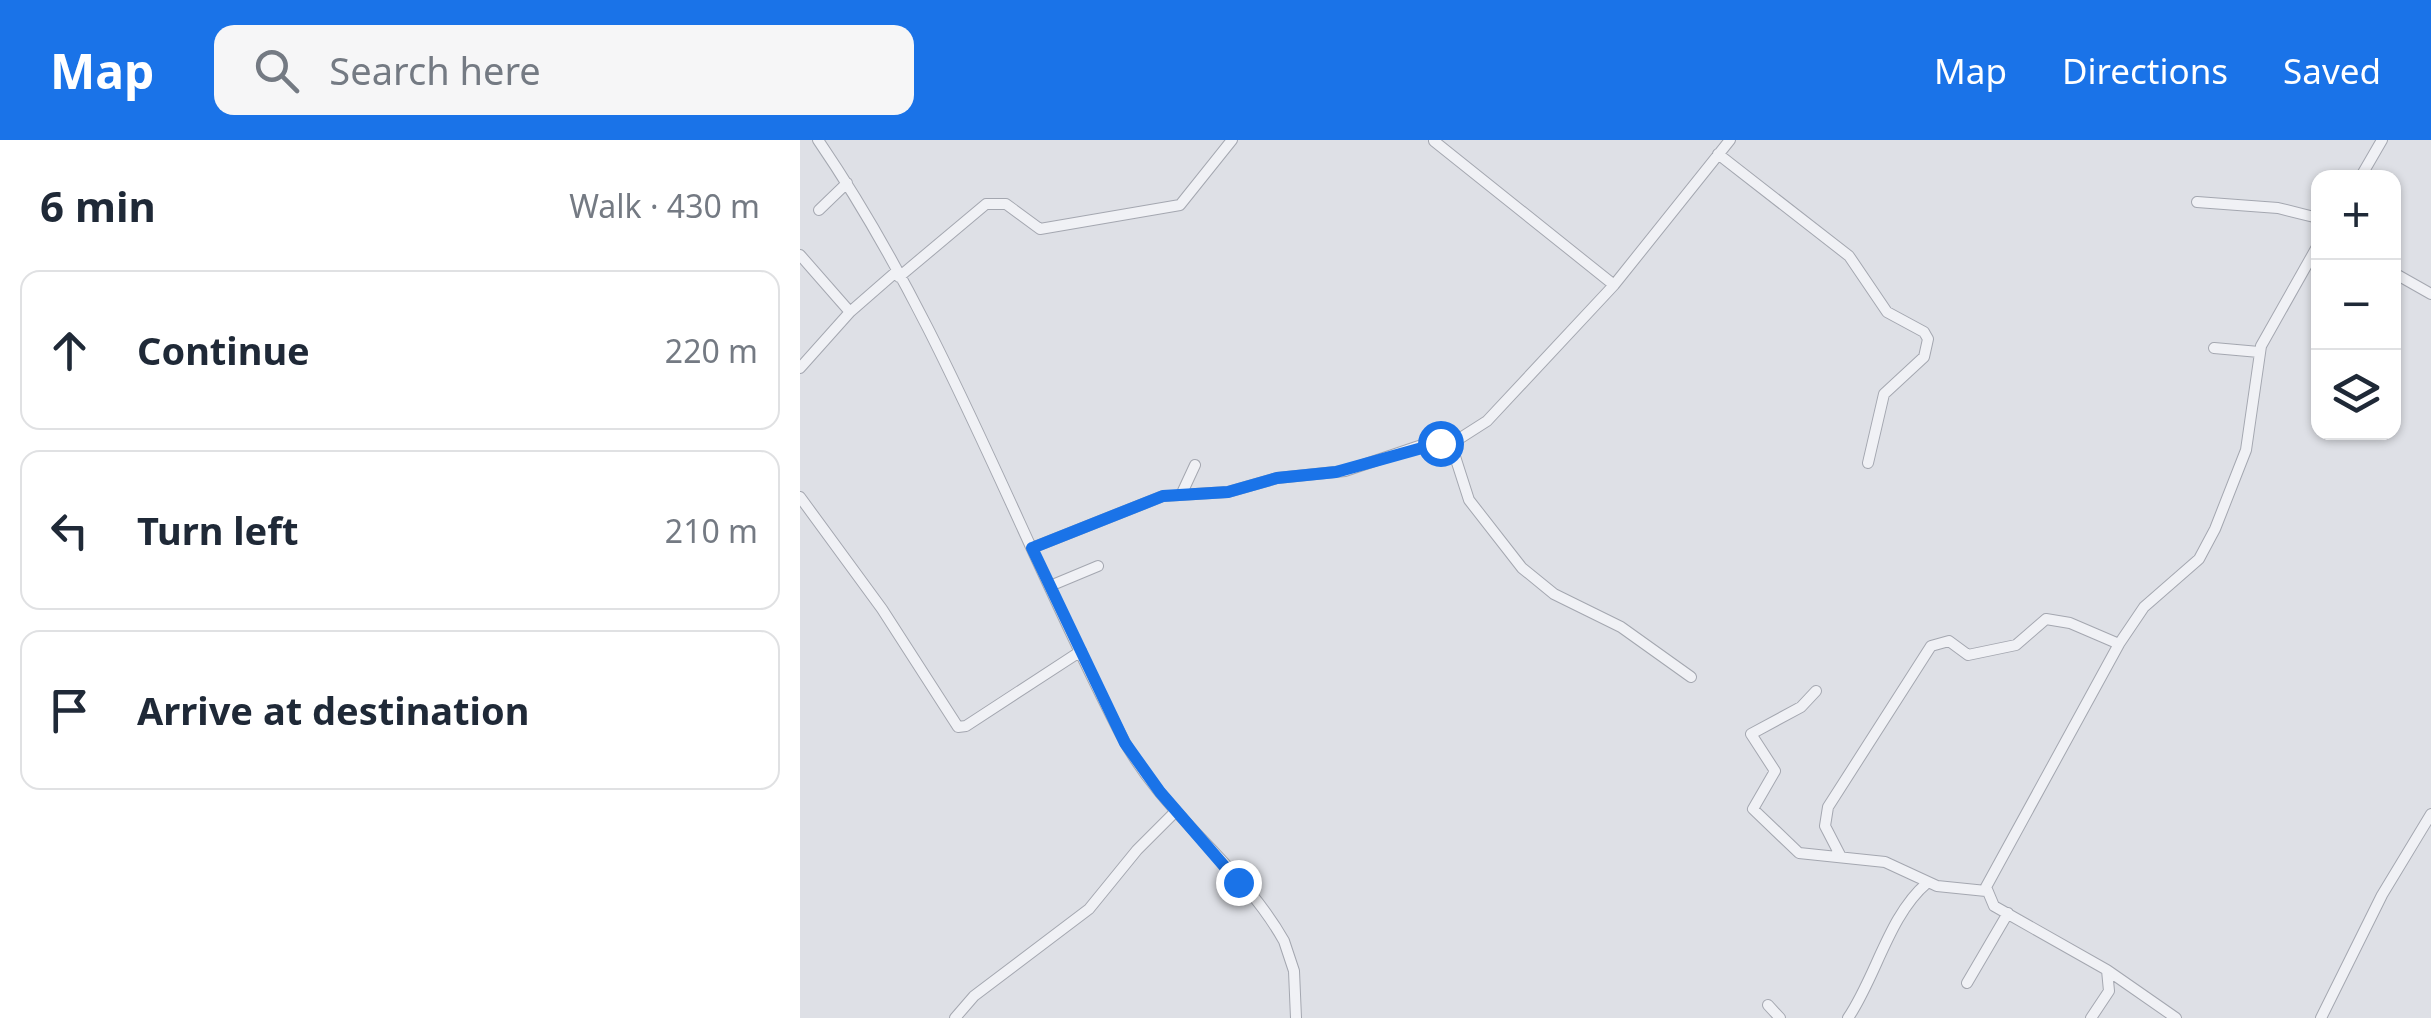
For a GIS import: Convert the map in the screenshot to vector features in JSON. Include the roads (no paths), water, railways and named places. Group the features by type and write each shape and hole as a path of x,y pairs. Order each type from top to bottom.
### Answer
{"street":[{"path":"818,140 847,183 967,404 1125,743 1176,811 1276,926 1294,971 1296,1018"},
{"path":"800,368 850,312 973,212 992,203 1006,204 1040,229 1180,205 1232,140"},
{"path":"1434,140 1614,285"},
{"path":"1032,548 1155,498 1228,492 1277,478 1345,470 1425,444 1450,444 1487,421 1614,285 1730,140"},
{"path":"2365,170 2382,140"},
{"path":"1718,154 1849,256 1888,312 1924,332 1928,339 1924,356 1884,394 1868,462"},
{"path":"818,210 847,183"},
{"path":"2197,202 2278,208 2311,216"},
{"path":"800,255 850,312"},
{"path":"2176,1018 2106,970 1989,901 1986,891 2120,644 2144,607 2199,559 2216,530 2246,450 2259,352 2311,258"},
{"path":"2401,278 2431,294"},
{"path":"2214,348 2259,352"},
{"path":"1450,444 1469,500 1522,568 1554,594 1621,627 1690,677"},
{"path":"1182,493 1195,465"},
{"path":"800,497 882,609 958,727 1080,651"},
{"path":"1050,586 1098,566"},
{"path":"1840,855 1825,826 1828,806 1931,646 1949,641 1968,655 2016,646 2034,625 2052,619 2120,644"},
{"path":"1816,691 1801,706 1751,734 1754,745 1776,771 1752,806 1791,850 1885,862 1927,882 1986,891"},
{"path":"955,1018 974,996 1089,909 1137,850 1176,811"},
{"path":"2322,1018 2382,895 2431,814"},
{"path":"1848,1018 1868,989 1911,898 1927,882"},
{"path":"1967,982 2008,913"},
{"path":"2091,1018 2109,991 2106,970"},
{"path":"1768,1006 1780,1018"}]}
